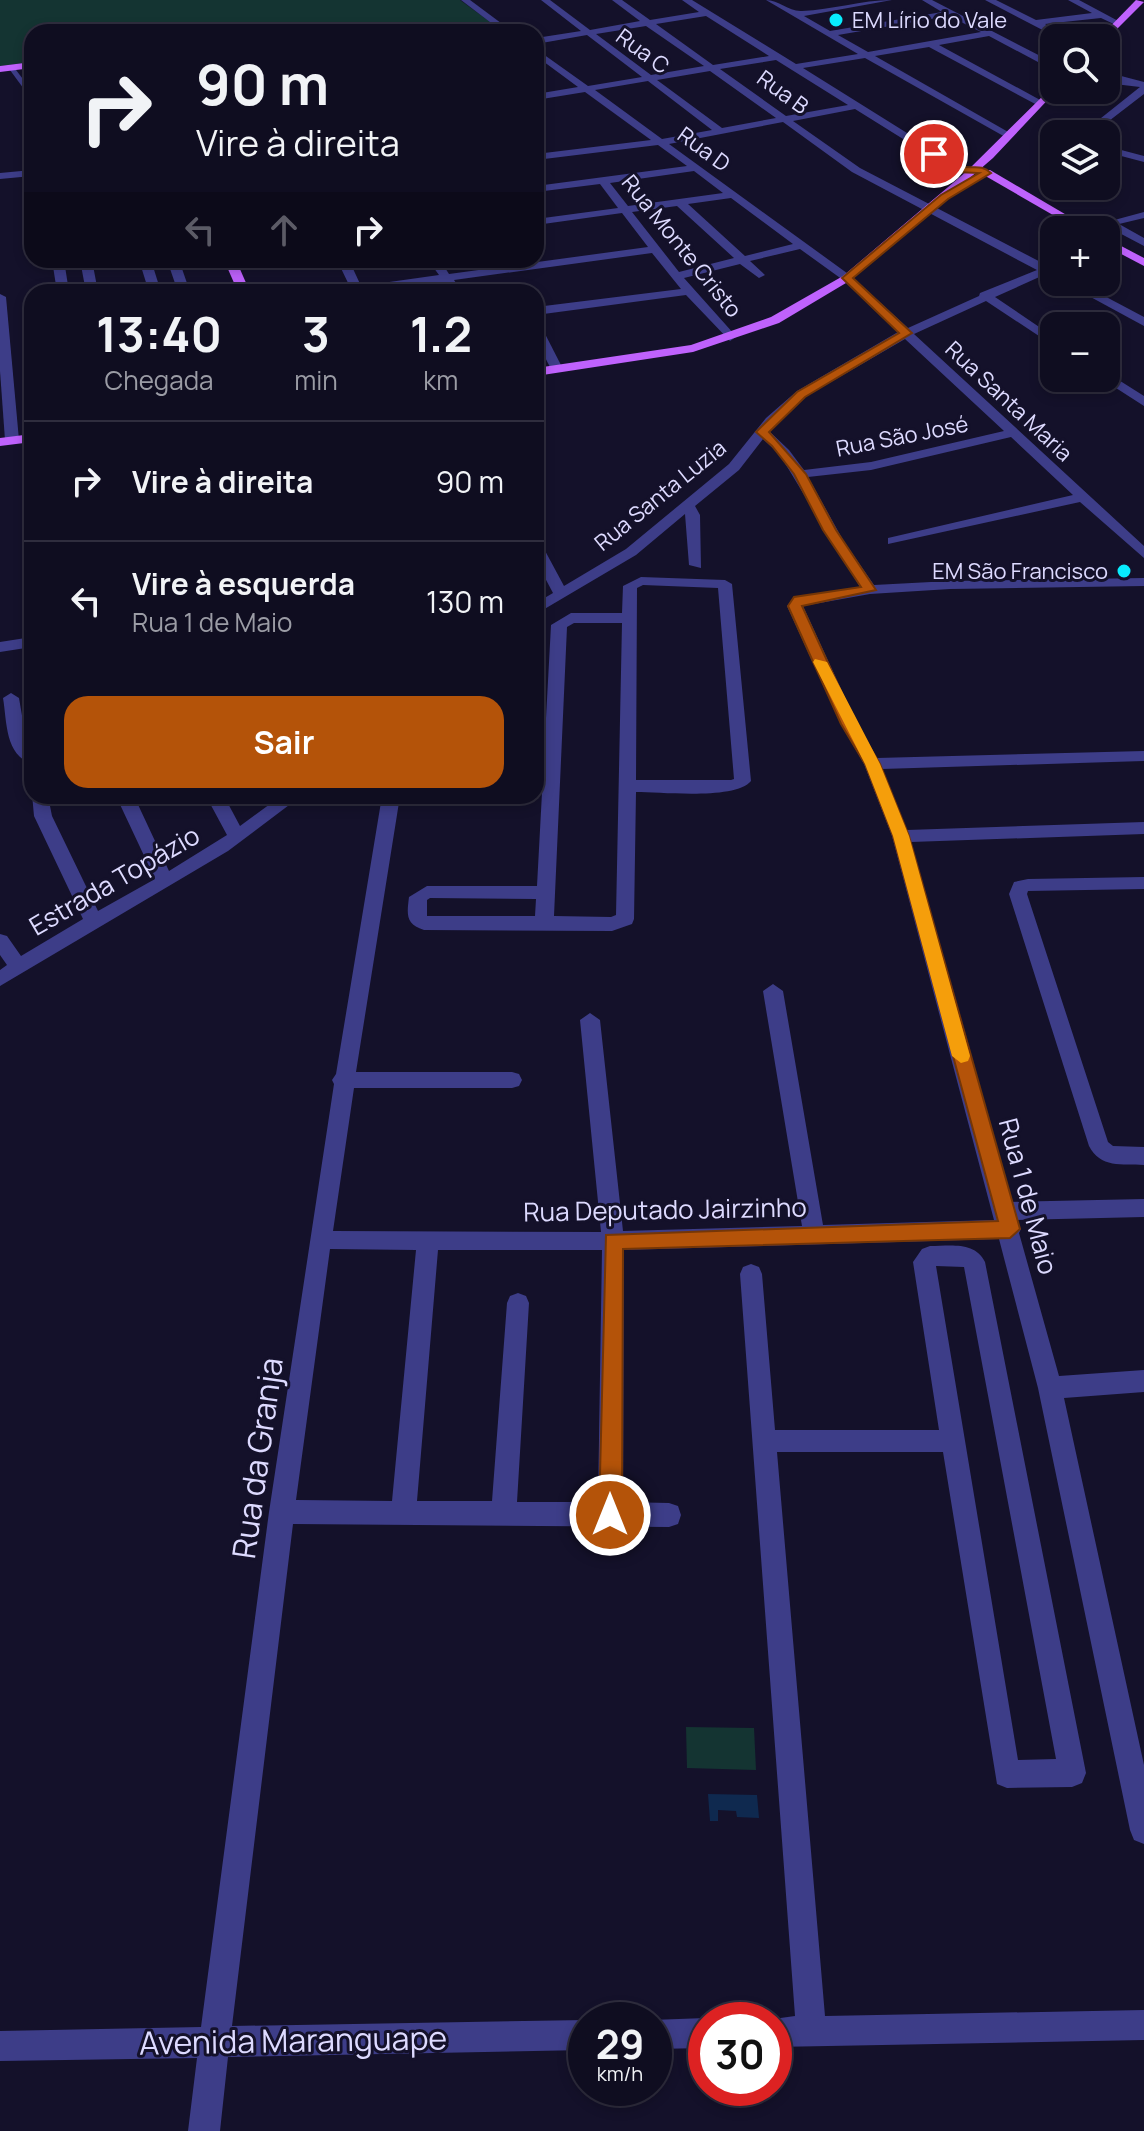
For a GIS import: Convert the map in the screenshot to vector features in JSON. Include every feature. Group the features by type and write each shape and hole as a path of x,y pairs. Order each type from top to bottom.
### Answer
{"main road":[{"path":"1118,23 1141,0"},
{"path":"544,371 654,356 730,337 803,306 847,278 977,170 1039,103"},
{"path":"977,170 999,176 1063,216"},
{"path":"977,170 1029,196"},
{"path":"1120,249 1144,263"}],"street":[{"path":"465,0 498,24"},
{"path":"546,1 566,0"},
{"name":"Rua B","path":"616,0 856,170 1040,267"},
{"path":"686,0 856,106 977,170"},
{"path":"770,0 1007,135"},
{"path":"795,15 888,0"},
{"path":"926,0 1040,60"},
{"path":"989,0 1040,26"},
{"path":"1072,0 1118,23"},
{"name":"Rua C","path":"546,1 720,131"},
{"path":"544,40 707,13"},
{"path":"827,34 950,13"},
{"path":"1035,23 1101,15"},
{"path":"795,67 988,34"},
{"path":"931,44 1039,103"},
{"path":"544,96 777,57"},
{"name":"Rua D","path":"544,59 847,278"},
{"path":"5,69 24,89"},
{"path":"1120,78 1135,71"},
{"path":"1120,78 1143,85 1139,87"},
{"path":"1104,120 1144,89 1120,82"},
{"path":"544,156 661,142 856,106"},
{"path":"1120,153 1144,159"},
{"path":"0,167 24,164"},
{"path":"544,188 697,168"},
{"path":"0,176 24,174"},
{"name":"Rua Monte Cristo","path":"603,181 676,276 730,337"},
{"path":"544,221 733,195"},
{"path":"679,202 759,275"},
{"path":"1120,220 1144,215"},
{"path":"1120,229 1144,243"},
{"path":"676,276 803,245"},
{"path":"544,264 655,249"},
{"path":"439,268 450,284"},
{"path":"405,284 518,268"},
{"name":"Rua Santa Luzia","path":"544,604 631,552 734,467 762,432 801,394 906,333 984,295 1040,275"},
{"name":"Rua Santa Maria","path":"847,278 1011,433 1141,548"},
{"path":"544,310 689,291"},
{"path":"984,295 1040,333"},
{"path":"1095,296 1144,322"},
{"path":"0,297 6,441"},
{"path":"544,344 557,369"},
{"path":"1120,386 1144,402"},
{"name":"Rua Santa Luzia","path":"762,432 777,443 800,474 830,530 870,590"},
{"name":"Rua São José","path":"800,474 871,466 1011,433"},
{"path":"893,541 1084,497"},
{"path":"687,505 693,515 696,565"},
{"path":"544,562 561,594"},
{"path":"544,893 427,892 418,897 416,918 424,923 612,924 625,919 630,586 634,582 721,583 727,586 743,781 734,786 627,786"},
{"path":"870,590 1144,582"},
{"name":"Rua 1 de Maio","path":"870,590 799,600 795,606 849,724 872,764 901,836 1050,1388 1144,1830"},
{"path":"544,923 545,696 559,625 571,618 630,618"},
{"path":"0,647 24,643"},
{"path":"11,698 19,747 24,752"},
{"path":"872,764 1144,756"},
{"path":"41,804 43,816 93,920"},
{"path":"129,804 165,882"},
{"path":"219,804 237,837"},
{"name":"Estrada Topázio","path":"0,979 93,920 165,882 237,837 281,804"},
{"name":"Rua da Granja","path":"204,2131 281,1512 342,1080 390,804"},
{"path":"901,836 1144,828"},
{"path":"1144,883 1028,885 1020,887 1018,894 1099,1146 1108,1155 1144,1156"},
{"path":"0,941 18,966"},
{"path":"773,991 814,1234"},
{"path":"590,1020 613,1241 610,1515"},
{"path":"342,1080 512,1080"},
{"name":"Rua Deputado Jairzinho","path":"321,1240 613,1241 814,1234 1144,1208"},
{"path":"403,1514 428,1239"},
{"path":"930,1256 967,1256 974,1262 1072,1773 1007,1774 952,1441 924,1262 930,1256"},
{"path":"751,1274 811,2032"},
{"path":"504,1514 518,1303"},
{"path":"1050,1388 1144,1381"},
{"path":"764,1441 952,1441"},
{"path":"281,1512 669,1515"},
{"path":"792,2032 1144,2025"},
{"name":"Avenida Maranguape","path":"0,2046 568,2035"}],"green space":[{"path":"0,0 460,0 493,24 24,24 24,63 0,66"},
{"path":"686,1727 754,1728 756,1770 687,1768"}],"water":[{"path":"708,1794 757,1795 759,1818 737,1817 736,1811 718,1810 718,1821 710,1821"}],"slow traffic":[{"path":"820,662 872,764 901,836 961,1056"}],"place":[{"name":"EM Lírio do Vale","path":"836,20"},
{"name":"EM São Francisco","path":"1124,571"}],"route":[{"path":"610,1515 613,1241 1010,1229 901,836 872,764 849,724 795,606 799,600 870,590 843,552 800,474 777,443 762,432 801,394 906,333 847,278 944,197 969,179 986,173 979,169 960,170 934,154"}]}
